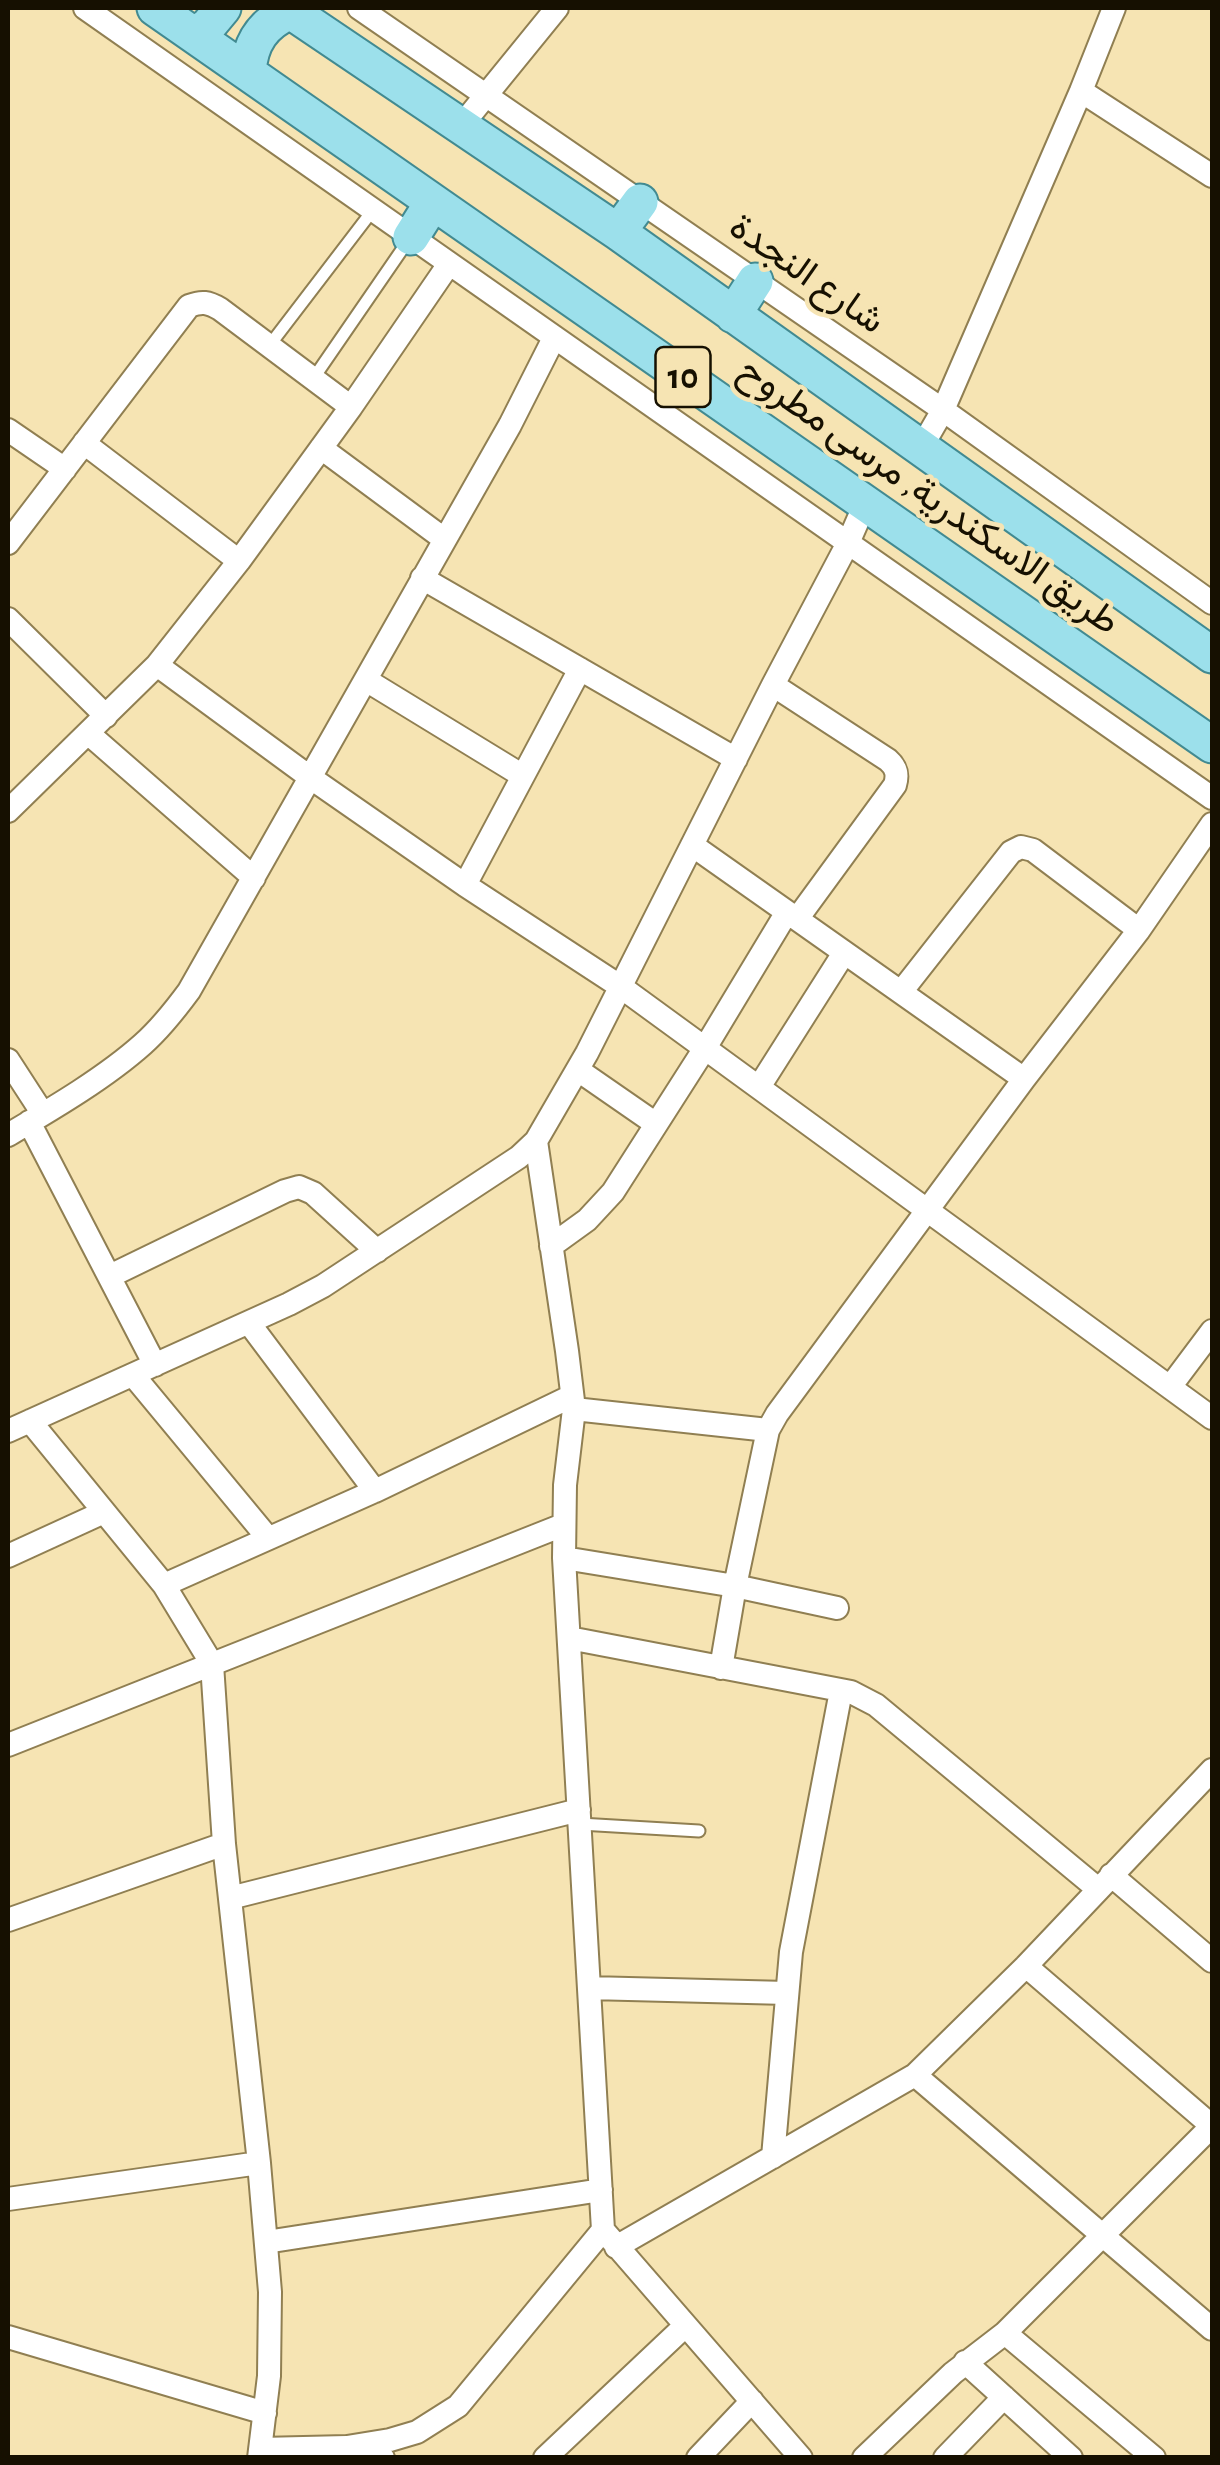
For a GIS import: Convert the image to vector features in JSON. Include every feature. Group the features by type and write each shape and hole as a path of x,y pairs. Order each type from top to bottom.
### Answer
{"main road":[{"name":"طريق الاسكندرية, مرسى مطروح","path":"155,8 1212,745"},
{"path":"196,36 223,8"},
{"name":"طريق الاسكندرية, مرسى مطروح","path":"288,9 618,232 1204,649"},
{"path":"248,72 258,34 288,9"},
{"path":"410,237 433,202"},
{"path":"618,232 640,202"},
{"path":"734,315 755,281"}],"street":[{"path":"84,8 1212,798"},
{"name":"شارع النجدة","path":"359,8 943,410 1212,603"},
{"path":"461,126 557,8"},
{"path":"921,448 943,410 1114,8"},
{"path":"1081,91 1212,176"},
{"path":"8,811 156,665 239,561 449,264"},
{"path":"8,544 189,306 199,302 210,303 351,407"},
{"path":"8,1135 142,1045 189,991 510,424 554,338"},
{"path":"8,430 65,469"},
{"path":"84,443 239,561"},
{"path":"321,448 444,539"},
{"path":"8,1431 250,1324 322,1286 536,1142 622,986 865,504"},
{"path":"422,578 736,759"},
{"path":"1204,649 1212,612"},
{"path":"13,635 106,716"},
{"path":"156,665 465,885 622,986 1212,1418"},
{"path":"465,885 580,669"},
{"path":"366,680 523,776"},
{"path":"551,1246 601,1207 792,916 895,786 896,771 888,760 773,685"},
{"path":"88,734 254,878"},
{"path":"721,1668 768,1430 1024,1078 1139,930 1212,824"},
{"path":"692,845 1024,1078"},
{"path":"901,992 1012,852 1021,847 1033,850 1139,930"},
{"path":"759,1087 844,953"},
{"path":"8,1060 110,1276 144,1370 268,1538"},
{"path":"578,1070 656,1124"},
{"path":"536,1142 573,1402 564,1558 601,2190 610,2238 801,2458"},
{"path":"110,1276 300,1187 313,1193 378,1251"},
{"path":"250,1324 375,1491"},
{"path":"1170,1388 1212,1331"},
{"path":"164,1586 573,1402 768,1430"},
{"path":"30,1421 164,1586 212,1664 224,1844 270,2292 271,2348 260,2453 390,2440 417,2432 458,2406 610,2238 773,2157 915,2075 1026,1966 1212,1770"},
{"path":"8,1556 104,1512"},
{"path":"8,1745 564,1525"},
{"path":"564,1558 735,1586 837,1608"},
{"path":"569,1638 864,1697 1212,1961"},
{"path":"773,2157 796,1918 841,1691"},
{"path":"230,1898 580,1817"},
{"path":"8,1920 224,1844"},
{"path":"864,2458 965,2362 1005,2333 1212,2126 1026,1966"},
{"path":"589,1988 787,1993"},
{"path":"915,2075 1212,2328"},
{"path":"8,2199 259,2162"},
{"path":"266,2242 601,2190"},
{"path":"545,2458 685,2326"},
{"path":"1005,2333 1154,2458"},
{"path":"8,2336 265,2412"},
{"path":"965,2362 1071,2458"},
{"path":"945,2458 1004,2396"},
{"path":"698,2458 752,2401"},
{"path":"347,2447 383,2458"}],"lane":[{"path":"270,346 373,210"},
{"path":"314,379 410,237"},
{"path":"580,1817 699,1831"}]}
